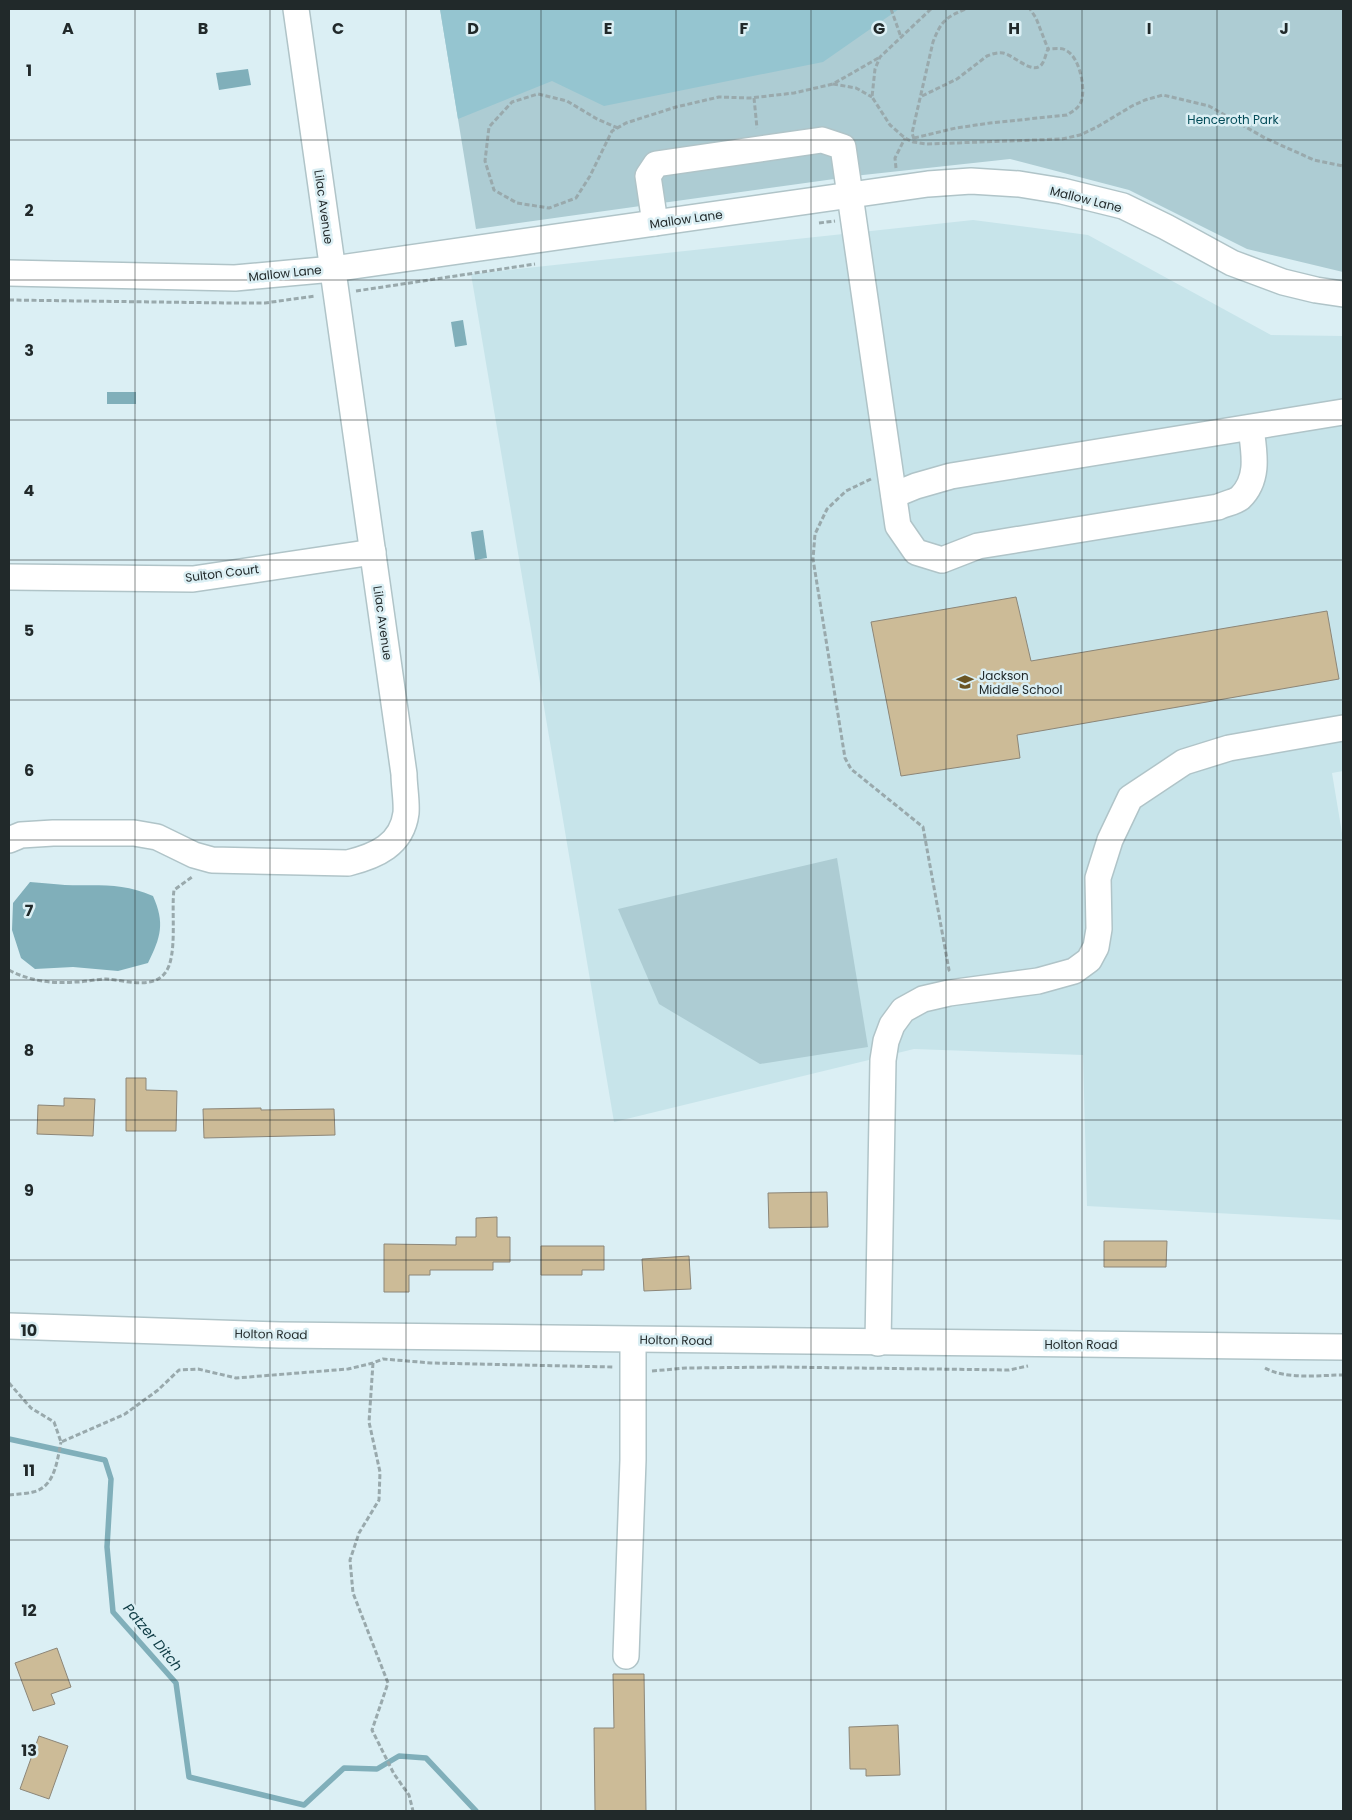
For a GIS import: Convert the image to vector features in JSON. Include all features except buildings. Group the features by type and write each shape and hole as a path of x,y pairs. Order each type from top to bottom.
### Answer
{"street":[{"name":"Lilac Avenue","path":"9,840 21,835 53,833 134,833 157,837 194,855 212,860 348,862 366,859 383,851 396,840 403,826 406,812 404,774 373,552 350,294 333,269 296,9"},
{"path":"655,223 648,176 656,164 822,140 842,147 898,526 916,552 942,560 978,546 1218,507 1239,498 1252,480 1254,457 1250,428"},
{"name":"Mallow Lane","path":"9,273 235,278 333,269 655,223 851,207 928,184 971,181 1019,184 1062,191 1123,206 1232,263 1283,282 1343,294"},
{"path":"893,484 916,486 952,476 1343,412"},
{"name":"Sulton Court","path":"9,577 193,578 373,552"},
{"path":"878,1342 883,1060 886,1041 892,1024 904,1010 923,999 949,993 1038,981 1074,971 1089,960 1096,947 1099,929 1098,878 1110,840 1130,798 1184,762 1229,748 1343,728"},
{"name":"Holton Road","path":"9,1326 280,1335 1343,1346"},
{"path":"626,1656 633,1460 633,1340"}],"path":[{"path":"891,9 901,38"},
{"path":"618,128 597,119 568,101 538,94 512,102 489,127 485,161 494,190 517,203 549,208 576,198 590,176 612,131 618,128 626,123 676,107 719,97 754,98 794,93 833,84 880,57 931,9"},
{"path":"914,140 912,133 938,28 948,16 966,9"},
{"path":"922,96 957,79 987,56 1001,52 1013,56 1030,68 1037,68 1042,64 1048,49 1036,18 1030,9"},
{"path":"914,140 956,128 1067,115 1076,109 1082,101 1080,69 1067,50 1048,49"},
{"path":"872,97 875,69 880,57"},
{"path":"833,84 856,88 872,97 890,126 905,138 936,144 1062,139 1080,135 1097,128 1138,103 1163,95 1209,106 1265,138 1314,160 1343,166"},
{"path":"754,98 759,149"},
{"path":"818,223 851,207"},
{"path":"9,300 265,303 350,294 537,263"},
{"path":"893,484 876,477 846,491 827,509 815,534 813,559 846,758 851,769 924,827 949,970 942,973"},
{"path":"184,874 201,878"},
{"path":"9,970 19,976 62,983 104,979 152,982 165,973 170,960 174,923 174,890 192,877"},
{"path":"373,1363 369,1422 380,1472 379,1500 359,1533 350,1560 353,1593 388,1683 372,1730 394,1774 409,1795 413,1811"},
{"path":"9,1495 33,1492 44,1488 52,1480 61,1443"}],"shaded area":[{"path":"440,9 899,9 823,62 604,106 552,81 458,119"},
{"path":"248,69 251,85 219,90 216,73"},
{"path":"973,220 1088,235 1271,335 1343,336 1343,771 1332,773 1343,839 1343,1220 1087,1206 1083,1055 914,1049 614,1122 471,274"},
{"path":"463,320 467,345 455,347 451,322"},
{"path":"107,392 136,392 136,404 107,404"},
{"path":"483,530 487,558 475,560 471,532"},
{"path":"30,882 120,887 153,896 159,914 160,930 148,963 118,971 73,967 35,969 21,958 12,930 13,903"}],"green space":[{"name":"Henceroth Park","path":"440,9 1343,9 1343,272 1247,249 1129,190 1010,159 863,175 476,229"},
{"path":"837,858 868,1047 760,1064 659,1004 618,909"}],"waterway":[{"name":"Patzer Ditch","path":"9,1439 105,1460 111,1479 107,1547 113,1612 176,1683 189,1777 304,1805 344,1768 377,1769 399,1756 426,1758 476,1811"}],"place":[{"name":"Jackson Middle School","path":"965,682"}]}
